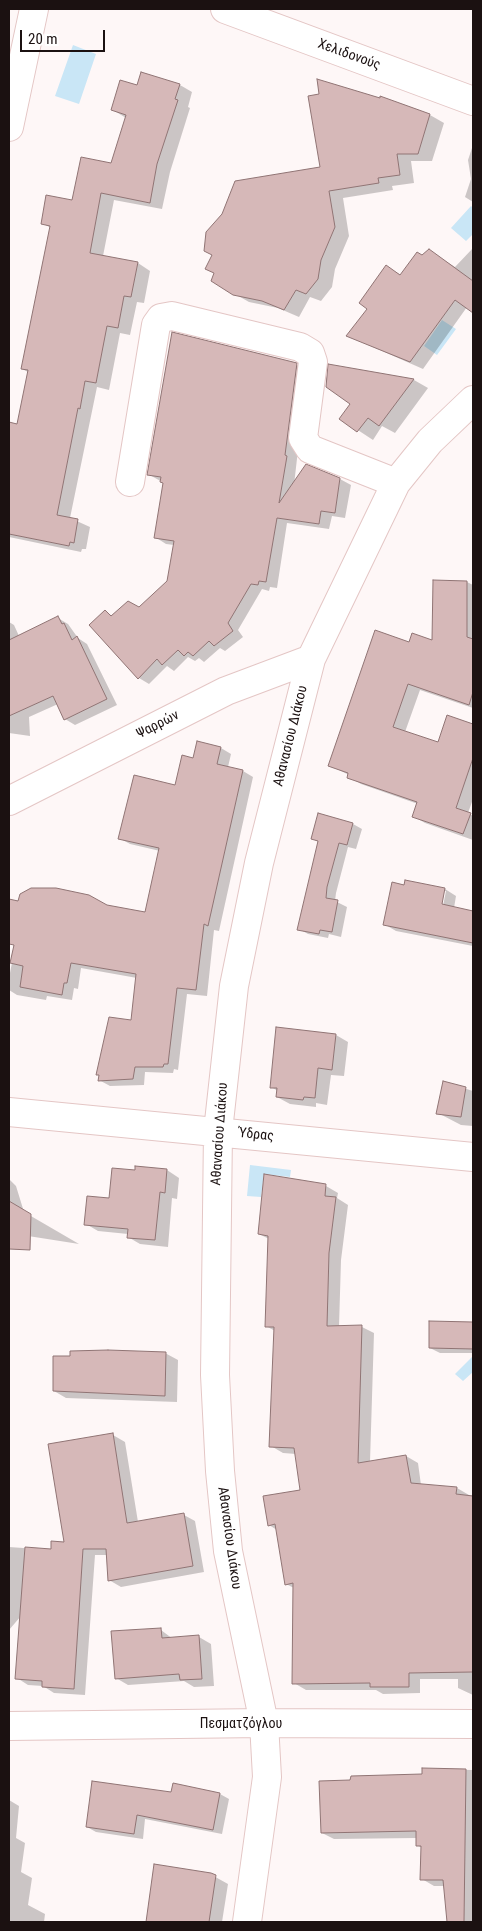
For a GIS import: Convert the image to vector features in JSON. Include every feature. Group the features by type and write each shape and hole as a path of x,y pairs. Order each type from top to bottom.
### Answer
{"street":[{"path":"9,127 34,9"},
{"name":"Χελιδονούς","path":"225,9 473,101"},
{"path":"130,482 156,325 161,318 172,316 300,347 310,353 313,362 303,438 310,450 396,483"},
{"name":"Αθανασίου Διάκου","path":"247,1922 267,1777 264,1723 228,1551 220,1471 215,1375 218,1130 234,986 259,864 311,659 396,483 430,441 473,400"},
{"name":"Ψαρρών","path":"9,800 226,691 311,659"},
{"name":"Ύδρας","path":"9,1112 218,1130 473,1157"},
{"name":"Πεσματζόγλου","path":"9,1726 264,1723 473,1724"}],"water":[{"path":"73,45 96,54 79,104 55,96"},
{"path":"471,206 473,208 473,234 466,241 451,228"},
{"path":"442,320 456,329 437,355 424,346"},
{"path":"250,1165 291,1170 290,1177 264,1174 261,1197 247,1196"},
{"path":"473,1356 473,1372 463,1381 455,1374"}],"building":[{"path":"141,72 180,84 175,99 178,100 157,164 150,203 101,193 90,253 138,262 131,297 124,296 118,328 107,326 96,383 85,381 80,409 78,408 57,515 78,519 74,543 70,542 69,546 9,534 9,422 17,424 28,370 21,369 50,226 41,224 46,195 72,200 81,157 111,163 126,115 111,110 120,80 137,85"},
{"path":"317,79 380,98 380,96 430,114 418,154 397,154 400,175 378,178 379,183 329,191 335,227 321,260 318,279 306,294 296,290 284,310 262,301 233,295 211,281 214,273 205,269 212,255 204,251 206,232 222,214 235,181 320,167 308,96 319,94"},
{"path":"429,249 473,281 473,313 455,300 410,362 346,336 367,309 359,303 386,265 400,275 417,252 422,255"},
{"path":"172,332 297,363 285,455 287,456 279,503 306,464 340,478 335,513 321,511 319,524 277,518 266,582 259,581 258,585 251,584 228,623 233,631 214,646 209,641 193,656 188,652 184,656 178,650 162,665 157,659 138,679 89,625 105,610 111,616 128,601 139,607 167,581 174,541 154,538 163,483 160,482 161,477 147,475"},
{"path":"328,364 414,379 379,426 368,418 357,432 339,419 350,404 326,387"},
{"path":"433,580 467,581 467,637 473,639 473,692 469,705 408,684 393,727 438,742 447,715 473,724 473,758 456,808 471,813 463,834 412,817 417,802 347,778 348,773 328,766 375,630 409,642 412,633 432,640"},
{"path":"58,616 62,624 64,623 72,640 77,636 107,699 64,720 53,696 9,716 9,640"},
{"path":"197,741 221,747 217,764 243,770 208,926 204,924 196,990 177,988 168,1064 164,1064 163,1067 135,1067 133,1079 98,1081 99,1075 96,1075 109,1017 131,1020 136,974 71,963 67,983 64,983 62,995 20,987 23,966 10,963 14,945 9,944 9,899 18,901 20,894 31,888 56,888 89,895 107,905 145,912 159,848 118,839 134,775 175,785 182,755 193,758"},
{"path":"318,813 353,823 347,845 339,843 327,887 326,898 338,900 332,932 320,930 319,934 297,930 318,841 311,839"},
{"path":"405,880 445,888 442,904 473,911 473,943 383,925 392,882 404,885"},
{"path":"276,1027 336,1034 332,1070 318,1068 315,1098 304,1097 303,1100 276,1097 277,1088 270,1088"},
{"path":"443,1081 466,1087 461,1117 436,1114"},
{"path":"135,1166 167,1169 165,1193 160,1192 155,1240 127,1238 128,1229 84,1225 87,1196 109,1198 112,1168 135,1170"},
{"path":"264,1174 326,1184 325,1196 336,1197 329,1253 327,1326 362,1325 358,1463 406,1455 411,1483 457,1487 456,1494 473,1496 473,1672 409,1673 409,1687 370,1687 370,1683 292,1684 293,1583 285,1585 275,1524 268,1526 263,1496 300,1490 294,1448 269,1447 274,1327 265,1327 268,1236 258,1234"},
{"path":"9,1201 31,1214 30,1250 9,1249"},
{"path":"429,1321 473,1322 473,1349 429,1348"},
{"path":"70,1351 166,1352 165,1396 53,1391 53,1356 70,1356"},
{"path":"113,1433 127,1523 184,1513 193,1566 108,1581 106,1549 83,1549 74,1689 42,1687 42,1681 15,1679 25,1547 51,1549 51,1541 64,1542 48,1444"},
{"path":"161,1628 162,1638 199,1635 202,1679 180,1680 179,1674 115,1679 111,1631"},
{"path":"422,1768 466,1769 464,1922 447,1922 443,1880 420,1880 421,1846 416,1846 416,1831 321,1833 319,1781 350,1780 351,1776 422,1774"},
{"path":"92,1781 171,1792 173,1783 220,1793 213,1830 137,1815 134,1834 86,1827"},
{"path":"154,1864 216,1875 209,1922 146,1922"}]}
